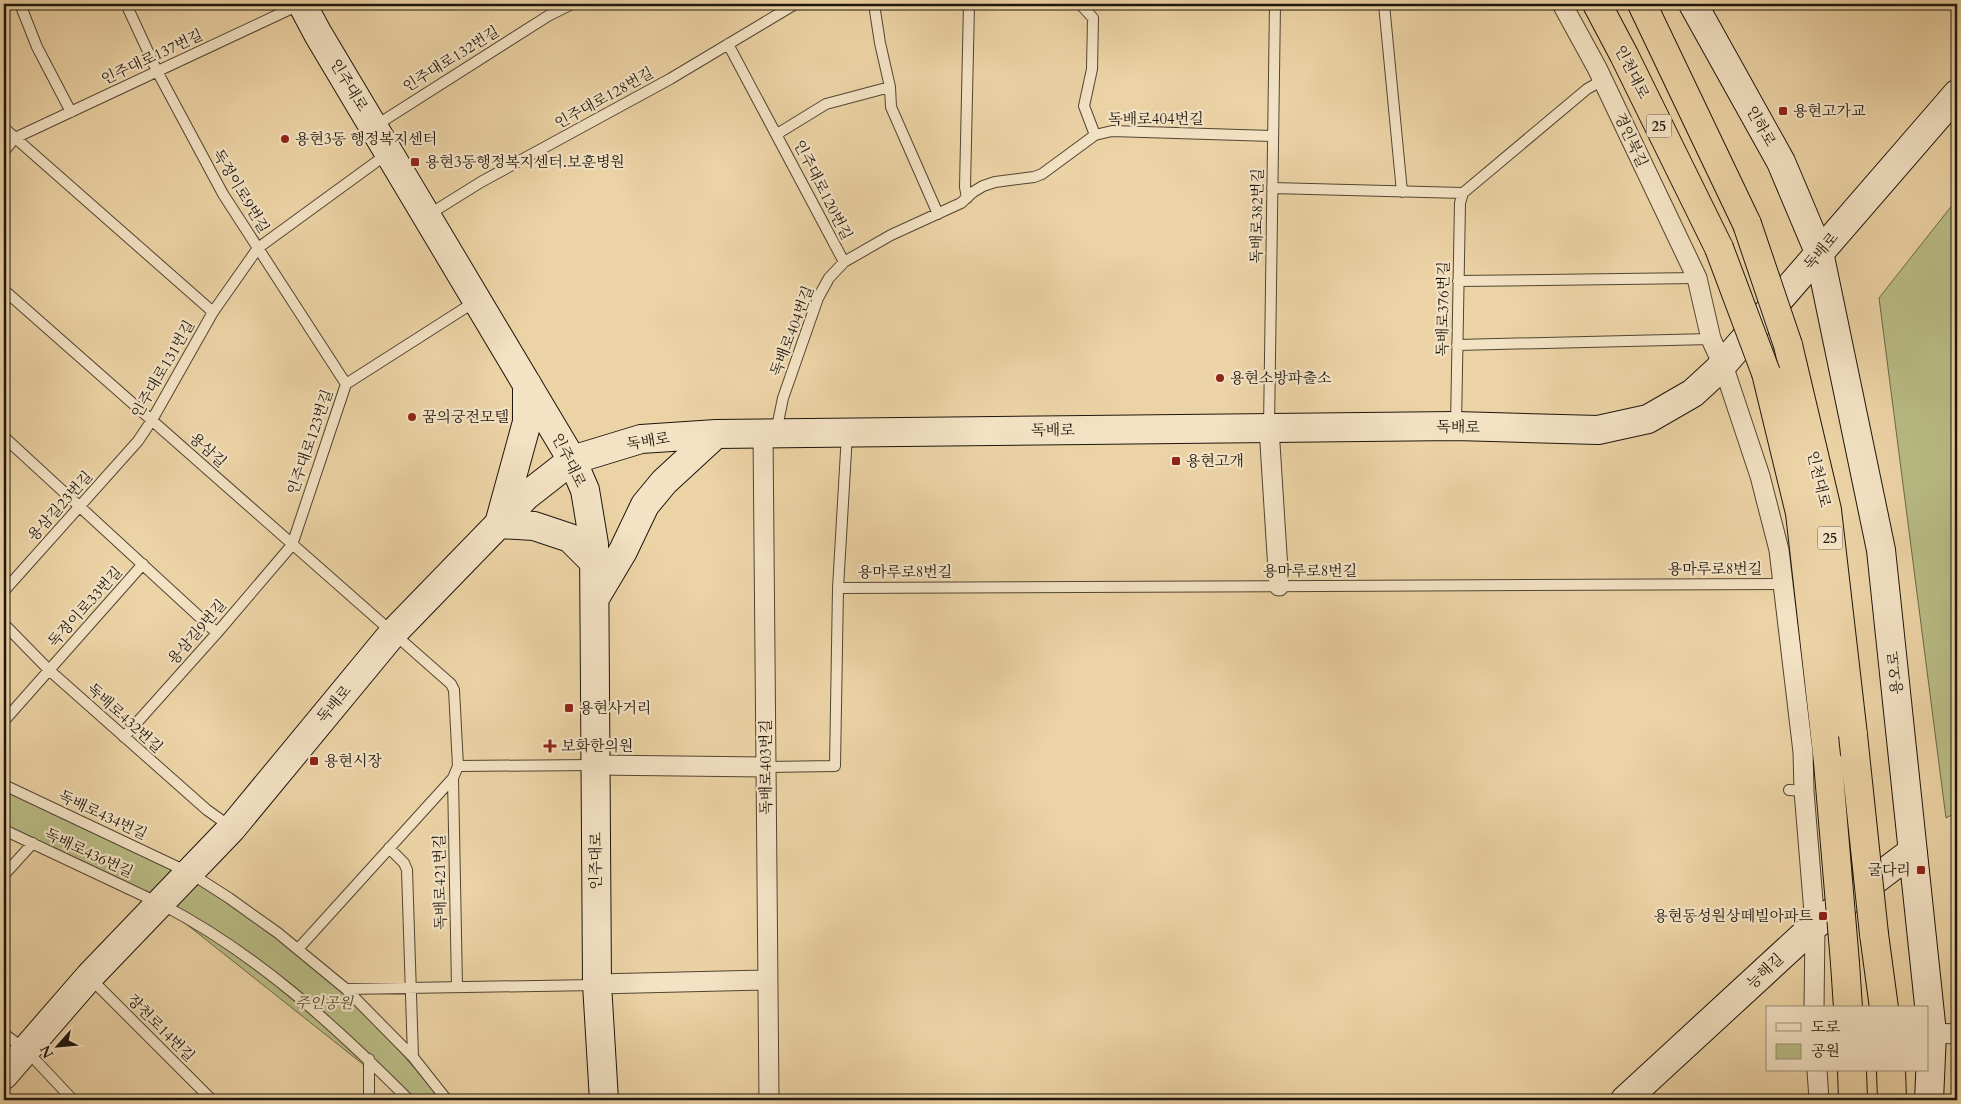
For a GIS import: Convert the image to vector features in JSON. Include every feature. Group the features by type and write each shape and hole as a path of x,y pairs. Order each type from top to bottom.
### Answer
{"highway":[{"name":"인천대로","path":"1597,4 1719,248 1766,373 1800,513 1828,762 1848,1006"},
{"name":"인천대로","path":"1642,4 1747,224 1788,345 1827,510 1884,1006"},
{"path":"1852,1072 1853,1100"},
{"path":"1891,1072 1892,1100"}],"main road":[{"name":"인주대로","path":"302,4 527,382 572,460 585,490 594,544 597,984 604,1100"},
{"name":"인하로","path":"1693,4 1781,162 1819,252"},
{"name":"독배로","path":"4,1075 14,1042 89,978 161,904 232,828 392,633 526,496 572,460 640,439 716,434 847,431 1456,426 1598,430 1648,419 1692,393 1723,365 1957,94"},
{"name":"용오로","path":"1819,252 1881,550 1914,851 1944,1033 1929,1100"},
{"path":"527,382 527,422 499,524 534,526 564,535 570,538 594,562"},
{"path":"594,600 622,551 645,504 664,482 716,434"},
{"name":"능해길","path":"1625,1100 1815,925 1914,851"}],"street":[{"name":"경인북길","path":"1562,4 1603,80 1697,278 1711,339 1723,365 1760,476 1779,550 1802,752 1796,790 1815,925 1814,1006"},
{"path":"1269,428 1279,586"},
{"name":"독배로403번길","path":"769,433 766,767 769,1100"},
{"path":"595,765 766,767"},
{"path":"597,984 768,980"},
{"path":"1817,1072 1819,1100"}],"lane":[{"path":"20,4 37,47 71,112"},
{"name":"독정이로9번길","path":"126,4 157,71 223,194 346,384"},
{"name":"인주대로137번길","path":"4,151 15,138 302,4"},
{"name":"인주대로132번길","path":"374,126 548,16 572,4"},
{"name":"인주대로128번길","path":"427,216 481,182 670,79 792,6 792,4"},
{"path":"874,4 890,87 891,107 938,214"},
{"path":"967,198 965,187 969,4"},
{"path":"1080,4 1093,18 1092,69 1084,106 1095,135"},
{"name":"독배로382번길","path":"1269,428 1275,4"},
{"path":"1384,4 1402,192"},
{"path":"728,44 777,134"},
{"path":"1272,188 1464,193 1587,89 1603,80"},
{"name":"인주대로120번길","path":"844,262 777,134 826,104 890,87"},
{"path":"4,128 15,138"},
{"name":"독배로404번길","path":"769,433 818,298 829,278 844,262 891,235 962,203 973,192 995,182 1042,174 1095,135 1112,131 1273,136"},
{"name":"인주대로131번길","path":"15,138 213,312"},
{"name":"인주대로131번길","path":"138,441 152,420 213,312 258,248 389,152"},
{"name":"독배로376번길","path":"1456,426 1460,203 1464,193"},
{"path":"1458,281 1697,278"},
{"name":"용삼길","path":"4,290 392,633"},
{"name":"인주대로123번길","path":"292,545 346,384 478,300"},
{"path":"1457,345 1711,339"},
{"path":"766,767 835,766 838,588 847,431"},
{"name":"독정이로33번길","path":"4,437 217,633"},
{"name":"용삼길23번길","path":"4,591 138,441"},
{"name":"용삼길9번길","path":"124,737 217,633 292,545"},
{"name":"독정이로33번길","path":"4,721 143,564"},
{"name":"용마루로8번길","path":"838,588 1784,584"},
{"name":"독배로432번길","path":"4,624 49,670 207,810 232,828"},
{"name":"독배로421번길","path":"392,633 450,684 454,690 458,766 454,778 457,987"},
{"path":"458,766 595,765"},
{"name":"독배로421번길","path":"389,848 454,778"},
{"name":"독배로434번길","path":"4,785 190,873"},
{"name":"독배로436번길","path":"4,830 183,915 227,943 274,976 322,1016 409,1100"},
{"path":"4,876 33,843"},
{"path":"298,948 389,848 404,863 407,870 413,1057"},
{"path":"190,873 229,898 298,948 346,989 413,1057 447,1100"},
{"name":"장천로14번길","path":"89,978 212,1100"},
{"path":"346,989 597,984"},
{"path":"14,1042 73,1100"},
{"path":"369,1060 369,1100"}],"green space":[{"path":"1957,199 1957,812 1946,818 1879,298"},
{"name":"주인공원","path":"4,790 190,873 346,989 442,1100 408,1100 161,904 4,832"}],"place":[{"name":"용현고가교","path":"1783,111"},
{"name":"용현3동 행정복지센터","path":"285,139"},
{"name":"용현3동행정복지센터.보훈병원","path":"415,162"},
{"name":"용현소방파출소","path":"1220,378"},
{"name":"꿈의궁전모텔","path":"412,417"},
{"name":"용현고개","path":"1176,461"},
{"name":"용현사거리","path":"569,708"},
{"name":"보화한의원","path":"550,746"},
{"name":"용현시장","path":"314,761"},
{"name":"굴다리","path":"1921,870"},
{"name":"용현동성원상떼빌아파트","path":"1823,916"}]}
